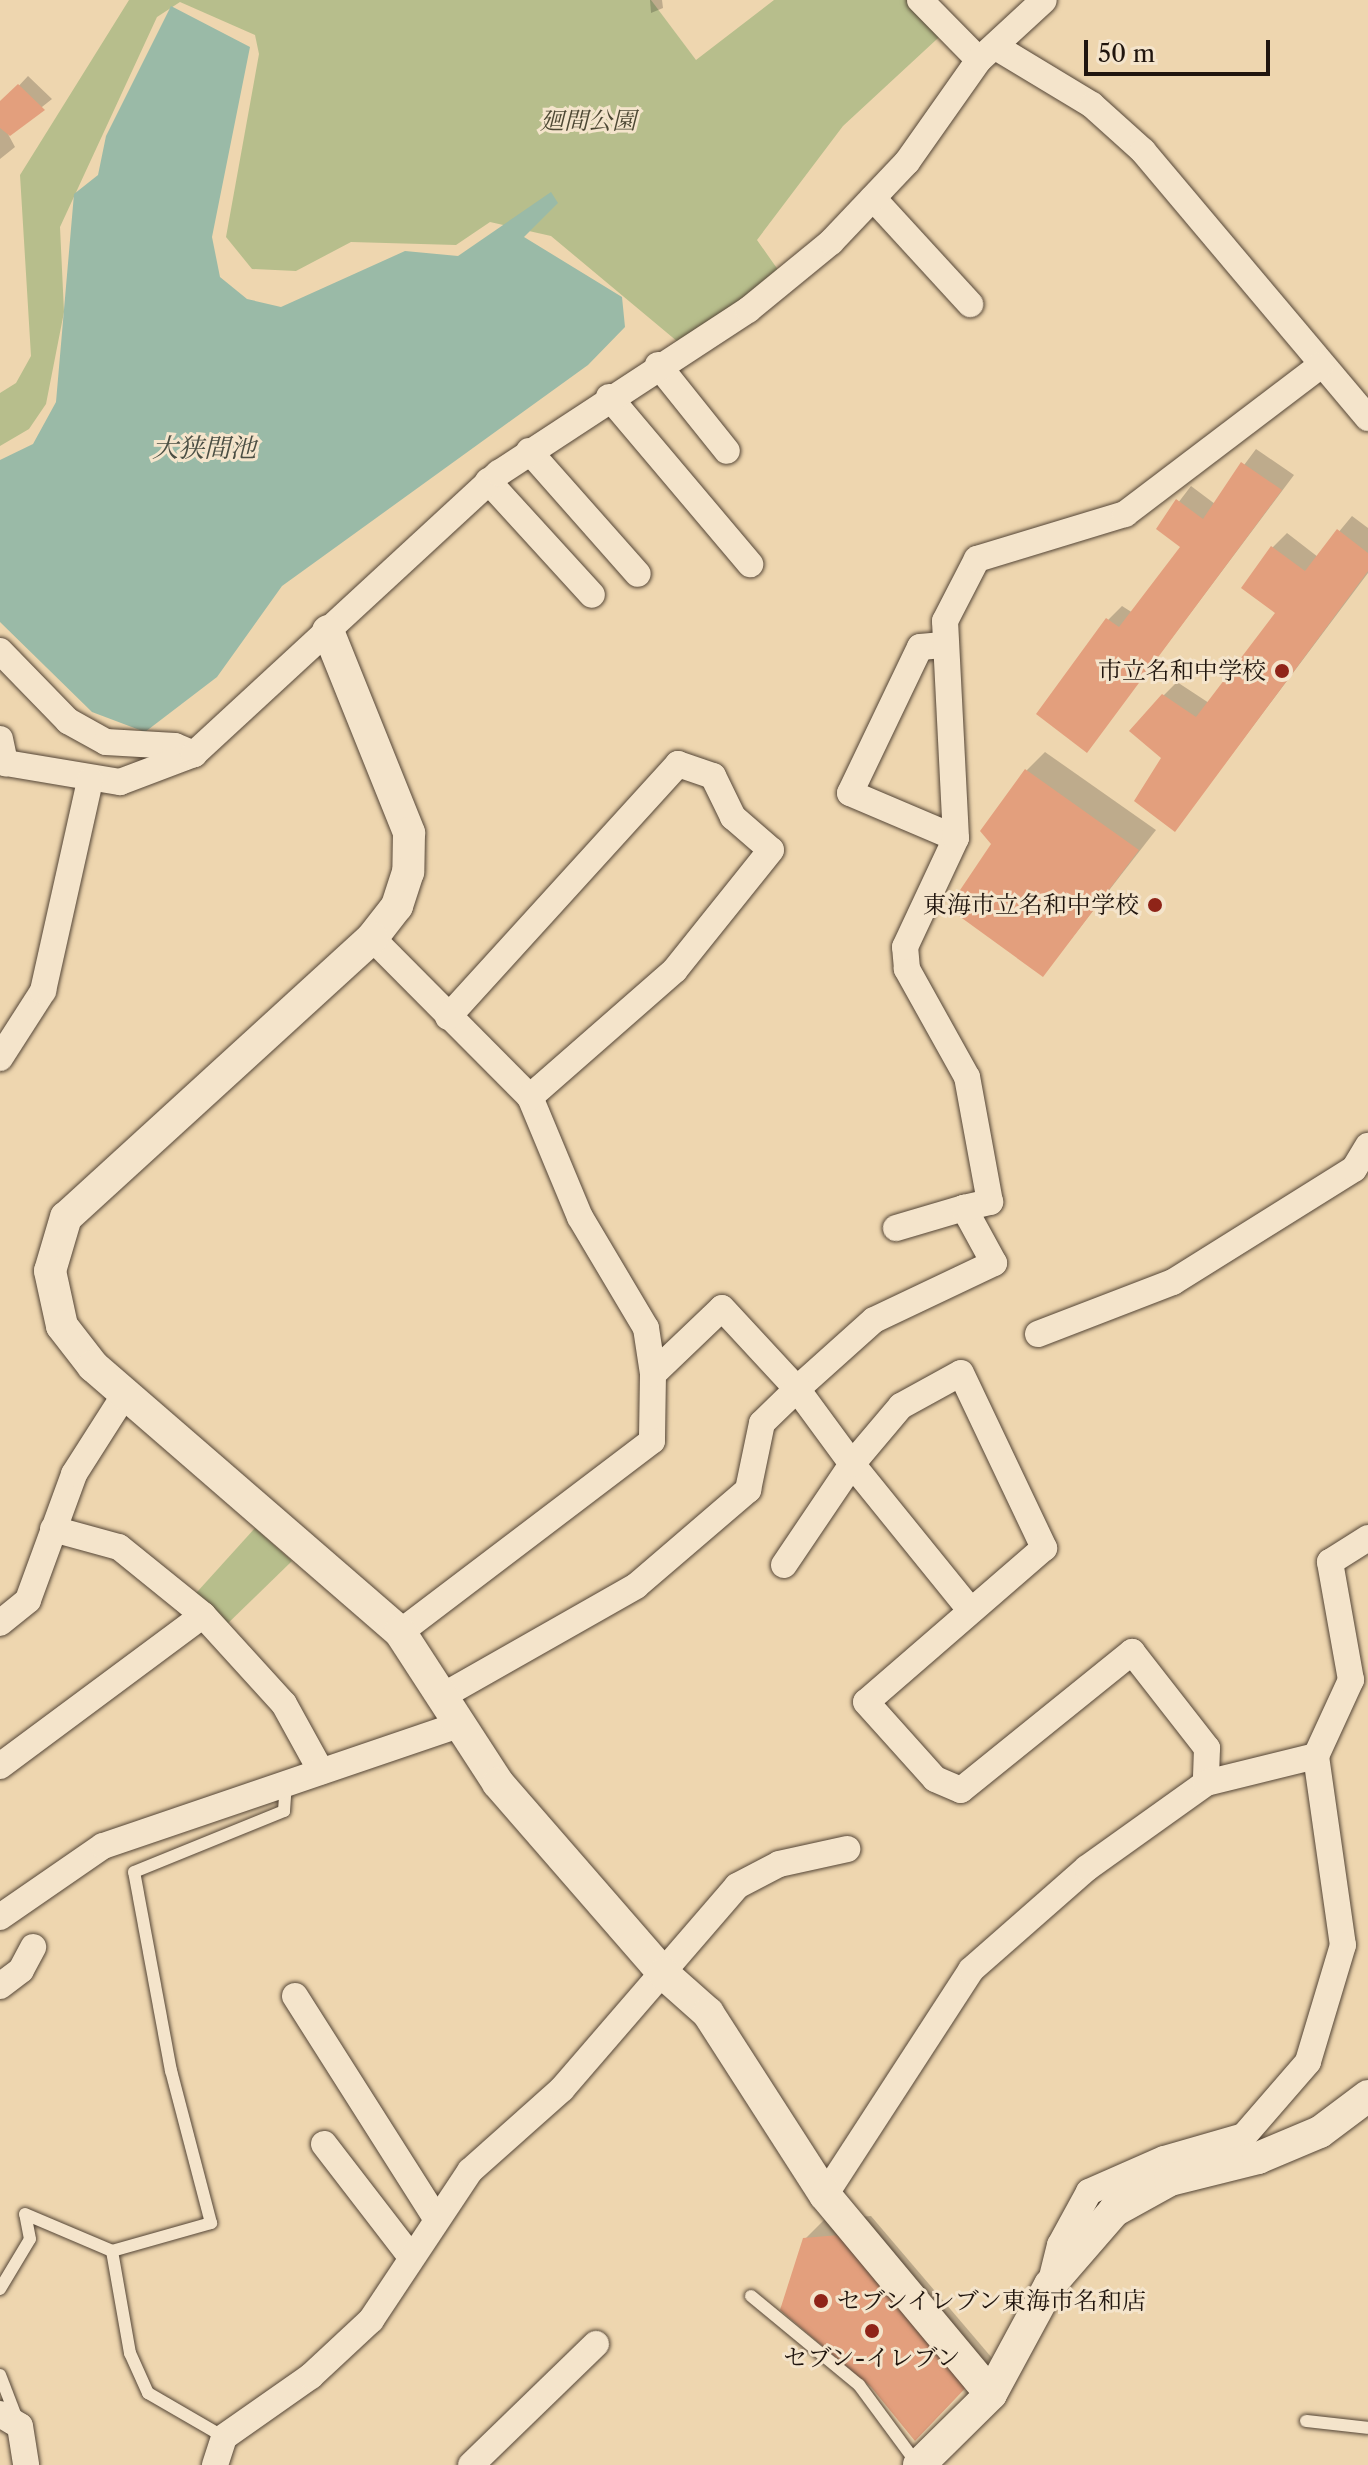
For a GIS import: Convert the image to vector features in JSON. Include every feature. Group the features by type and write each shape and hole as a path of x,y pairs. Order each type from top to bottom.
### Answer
{"street":[{"path":"920,0 987,54 1092,105 1143,151 1368,418"},
{"path":"2,755 90,780 160,773 194,754 488,481 609,397 748,310 873,198 987,54 1044,0"},
{"path":"873,198 970,304"},
{"path":"658,365 727,451"},
{"path":"896,1228 990,1202 982,1134 967,1077 907,969 905,947 956,838 943,645 945,621 977,559 1125,514 1321,365"},
{"path":"609,397 750,564"},
{"path":"529,451 638,574"},
{"path":"488,481 592,595"},
{"path":"328,631 409,833 408,872 397,906 372,938 66,1217 50,1271 62,1326 125,1394 400,1632 446,1694 498,1783 664,1974 708,2013 825,2195 991,2394"},
{"path":"943,645 920,647 850,793 956,838"},
{"path":"0,651 68,721 106,742 175,746 194,754"},
{"path":"448,1017 678,764 713,776 733,817 771,850 675,970 530,1097"},
{"path":"0,1058 43,991 90,780"},
{"path":"372,938 530,1097 580,1217 646,1328 653,1374 652,1441 400,1632"},
{"path":"1038,1334 1173,1282 1354,1169 1368,1146"},
{"path":"446,1694 636,1586 748,1490 762,1423 797,1389 874,1320 994,1263 964,1208"},
{"path":"653,1374 722,1308 797,1389 852,1464 968,1607"},
{"path":"784,1565 852,1464 901,1406 961,1373 1044,1548 968,1607 866,1702 935,1779 961,1790 1132,1652 1207,1748 1206,1783"},
{"path":"0,1623 28,1600 74,1474 125,1394"},
{"path":"53,1529 119,1547 203,1615 284,1704 321,1771"},
{"path":"1050,2285 1060,2245 1089,2192 1164,2159 1244,2136 1308,2062 1343,1945 1316,1756 1351,1680 1330,1562 1368,1538"},
{"path":"0,1766 203,1615"},
{"path":"0,1917 103,1846 462,1724"},
{"path":"825,2195 971,1970 1087,1868 1206,1783 1316,1756"},
{"path":"215,2465 224,2437 346,2346 470,2171 562,2089 737,1886 779,1864 847,1849"},
{"path":"0,1986 21,1970 33,1947"},
{"path":"295,1996 435,2217"},
{"path":"919,2465 991,2394 1050,2285 1114,2211 1170,2180 1258,2158 1320,2132 1368,2096"},
{"path":"324,2144 411,2257"},
{"path":"471,2465 596,2344"},
{"path":"10,2420 26,2465"}],"lane":[{"path":"0,2289 30,2239 25,2214 112,2251 167,2240 211,2223 212,2212 171,2071 134,1872 284,1811 286,1783"},
{"path":"112,2251 130,2353 148,2393 224,2437"},
{"path":"751,2296 859,2385 919,2465"},
{"path":"0,2375 10,2420"},
{"path":"1306,2421 1368,2428"}],"green space":[{"name":"廻間公園","path":"129,0 651,0 696,60 774,0 919,0 950,27 843,126 757,240 781,274 678,342 551,236 490,222 456,245 351,242 296,271 252,269 226,237 259,54 255,35 180,2 157,17 60,227 64,312 46,404 29,429 0,446 0,393 16,383 31,356 20,175"},
{"path":"255,1528 292,1561 221,1630 188,1602"}],"water":[{"name":"大狭間池","path":"171,6 250,47 212,237 220,277 247,299 281,307 405,251 458,256 551,192 558,203 524,237 622,297 625,327 588,365 282,586 217,677 145,732 92,712 0,622 0,460 33,444 56,402 74,194 98,175 106,136"}],"building":[{"path":"18,84 45,110 10,136 0,128 0,101"},
{"path":"1241,462 1282,490 1087,753 1036,714 1106,618 1119,627 1180,547 1156,529 1176,499 1203,519"},
{"path":"1337,529 1368,553 1368,571 1175,832 1134,801 1161,758 1129,731 1162,694 1196,717 1275,613 1241,588 1271,546 1305,571"},
{"path":"1025,769 1139,850 1043,977 948,908 991,844 980,831"},
{"name":"セブン-イレブン","path":"852,2234 975,2378 915,2441 871,2387 780,2310 803,2238"}],"place":[{"name":"市立名和中学校","path":"1282,671"},
{"name":"東海市立名和中学校","path":"1155,905"},
{"name":"セブンイレブン東海市名和店","path":"821,2301"},
{"name":"セブン-イレブン","path":"872,2331"}]}
